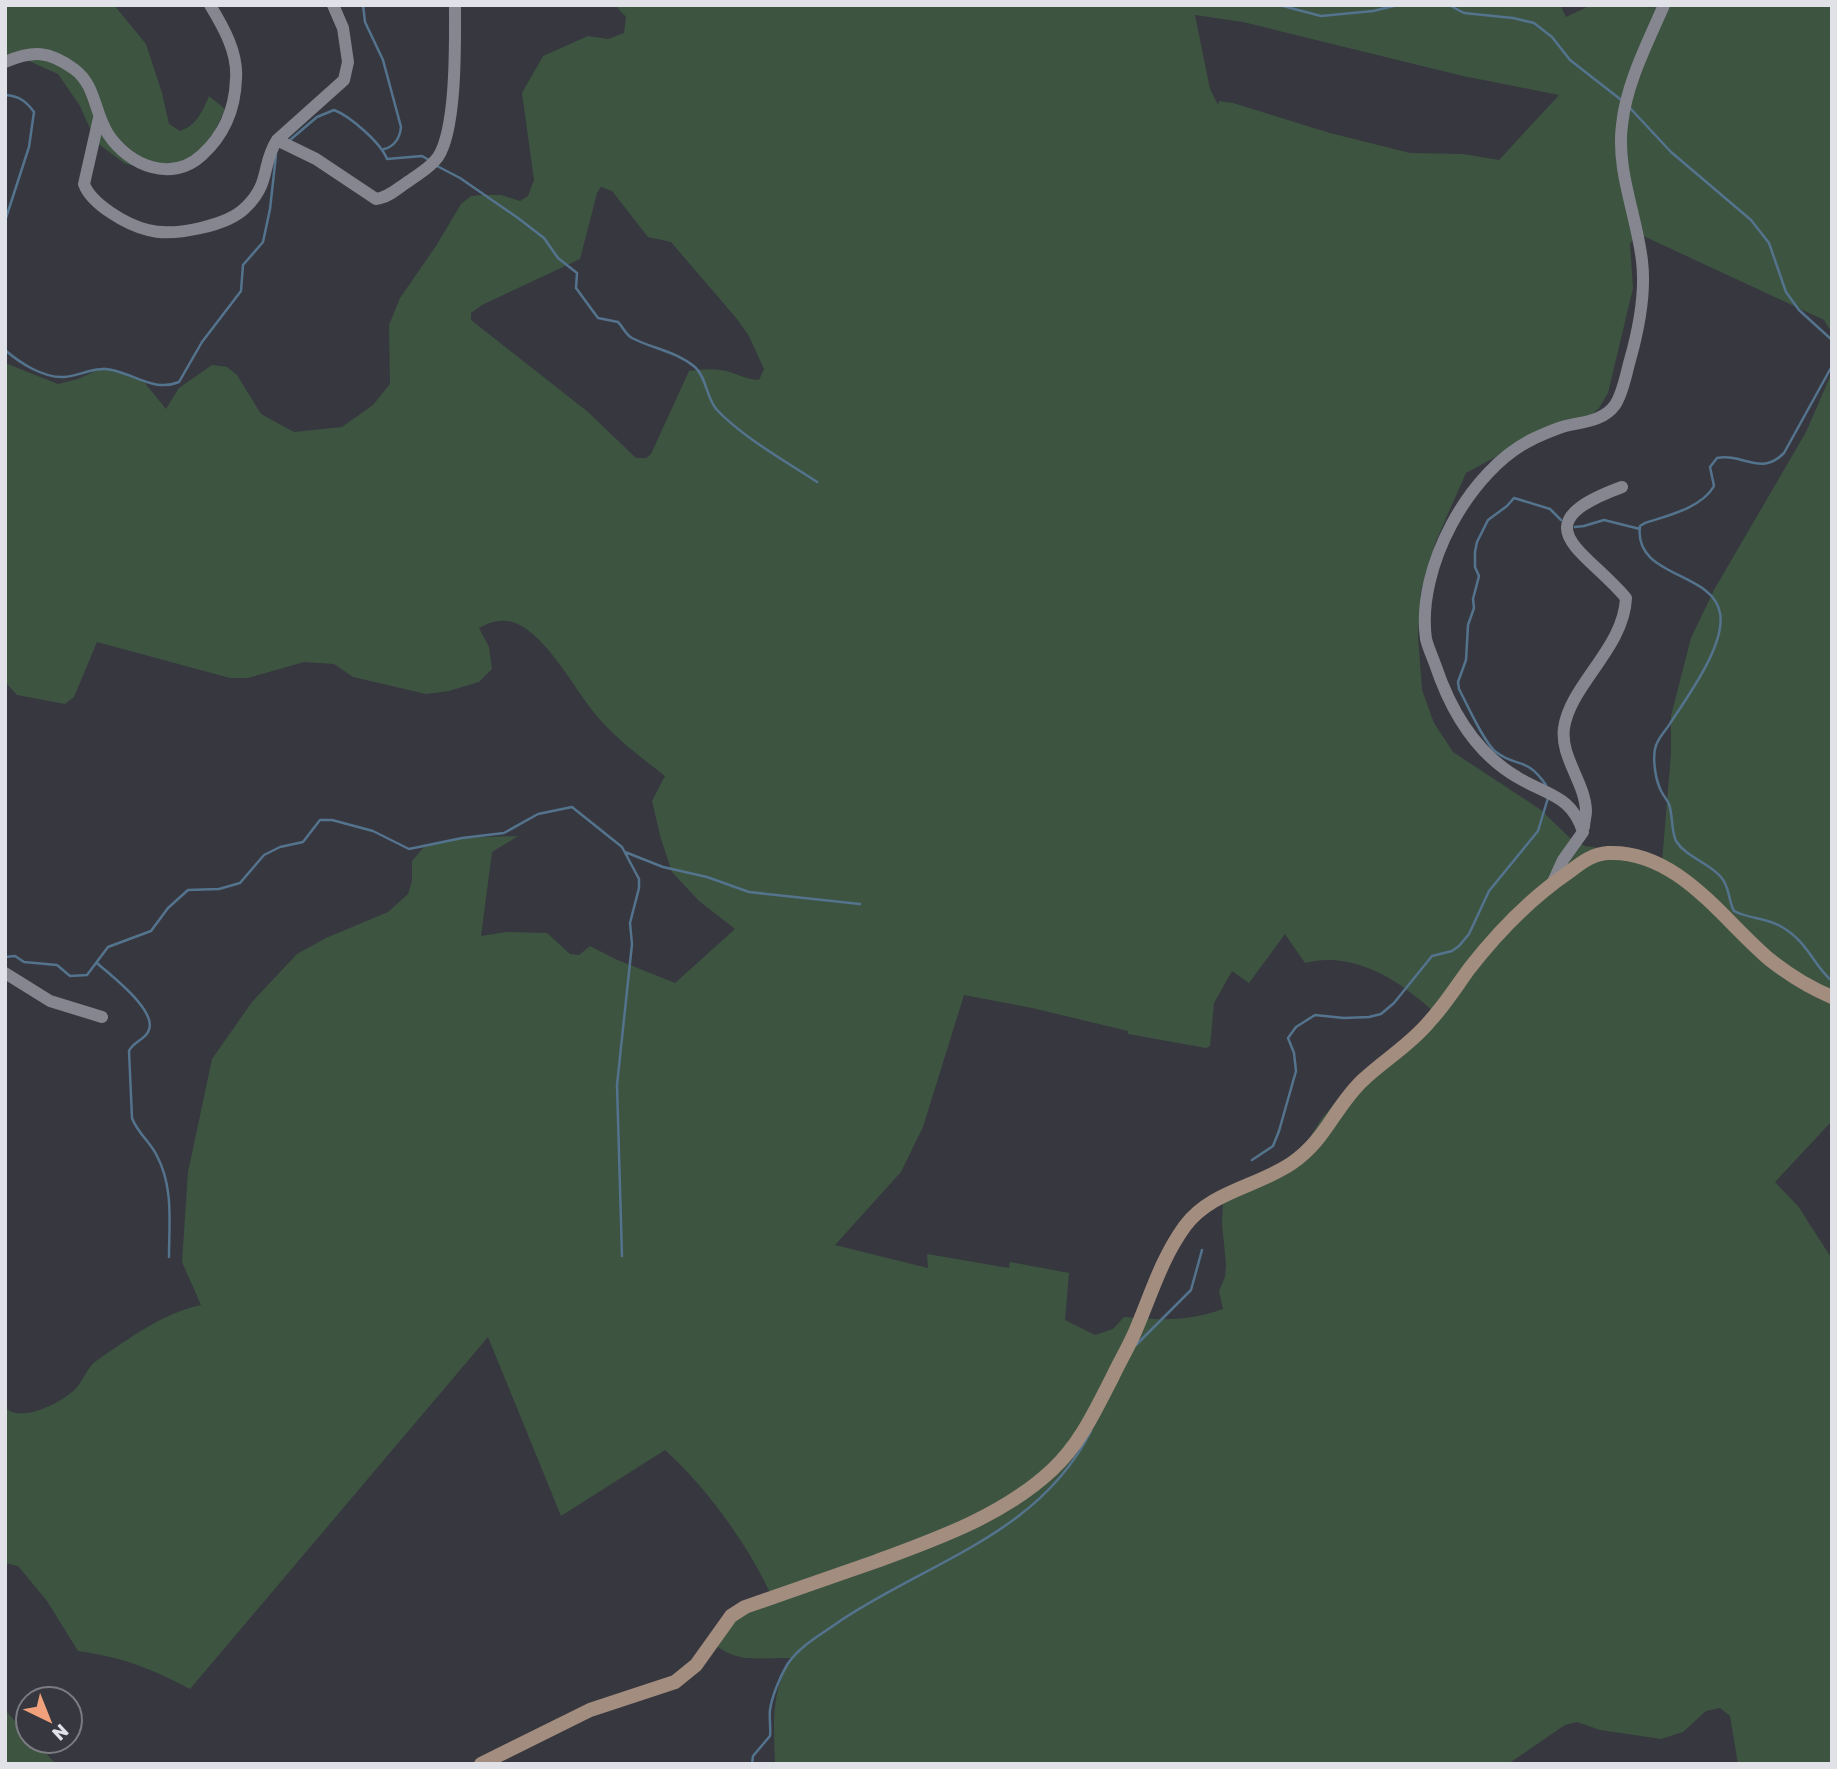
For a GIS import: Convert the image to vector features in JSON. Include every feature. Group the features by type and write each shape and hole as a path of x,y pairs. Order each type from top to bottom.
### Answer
{"street":[{"path":"5,62 25,54 40,53 61,61 87,81 99,118 122,150 160,170 173,171 188,167 208,150 227,122 236,91 237,71 233,50 211,5"},
{"path":"99,118 84,184 87,192 108,210 148,230 183,230 216,224 239,214 257,194 264,181 267,159 277,140 344,80 348,62 343,28 333,5"},
{"path":"277,140 316,159 376,199 395,191 427,169 441,151 446,132 456,51 455,5"},
{"path":"1583,832 1578,816 1569,805 1516,777 1476,743 1461,723 1446,696 1426,639 1427,597 1440,547 1471,493 1497,464 1530,440 1560,428 1595,419 1616,404 1637,335 1643,295 1642,259 1627,192 1622,125 1636,74 1664,5"},
{"path":"1553,882 1563,860 1583,832 1586,811 1563,742 1564,726 1570,707 1602,661 1626,611 1626,598 1574,547 1566,533 1569,518 1581,506 1622,487"},
{"path":"481,1764 590,1710 674,1682 696,1665 731,1616 745,1607 949,1533 986,1515 1043,1478 1066,1456 1093,1415 1135,1334 1160,1267 1192,1218 1208,1203 1268,1177 1306,1153 1320,1139 1363,1080 1428,1024 1492,942 1553,882 1592,856 1605,853 1622,854 1664,867 1689,883 1785,971 1802,984 1832,997"},
{"path":"5,973 50,1002 102,1017"}],"green space":[{"path":"5,5 114,5 146,44 169,124 180,131 191,125 201,113 209,96 225,109 211,139 186,161 151,171 124,163 96,142 80,106 58,74 22,58 5,61"},
{"path":"615,5 1560,5 1566,17 1591,5 1650,5 1649,9 1653,5 1832,5 1832,333 1824,320 1637,233 1630,244 1633,288 1608,393 1599,408 1586,420 1512,448 1466,473 1436,541 1421,591 1418,636 1422,690 1434,723 1453,752 1541,810 1570,838 1585,846 1629,852 1662,862 1671,754 1671,716 1691,638 1714,590 1806,432 1832,372 1832,1121 1775,1182 1798,1206 1832,1259 1832,1764 1738,1764 1730,1716 1720,1708 1706,1711 1683,1732 1661,1739 1600,1730 1577,1722 1565,1725 1508,1764 775,1764 774,1723 777,1696 785,1670 792,1658 739,1657 720,1649 711,1641 722,1625 773,1599 740,1539 697,1482 665,1450 561,1516 488,1337 190,1689 136,1664 78,1651 47,1601 18,1566 5,1563 5,1407 12,1412 31,1412 63,1399 77,1387 96,1361 159,1321 201,1305 182,1262 188,1172 212,1059 252,1002 297,954 326,938 388,912 408,894 412,881 412,861 424,847 456,838 518,836 492,852 481,936 506,932 547,933 570,954 579,955 590,946 675,983 735,929 699,901 672,872 652,801 665,776 604,724 549,650 527,629 515,623 496,621 479,628 489,647 492,669 479,682 449,691 426,694 353,677 334,664 304,662 248,678 230,678 97,642 74,697 65,704 17,695 5,682 5,363 58,384 78,379 104,367 144,382 166,409 179,388 212,365 227,367 237,375 261,414 294,432 342,427 373,405 390,384 389,325 400,298 461,204 471,196 501,195 520,201 528,196 534,180 522,93 543,56 588,36 608,39 624,33 626,17","holes":["1195,15 1243,22 1463,76 1559,95 1499,160 1463,154 1410,153 1330,133 1233,103 1219,101 1218,105 1210,89","601,187 612,191 648,237 671,242 737,319 749,336 764,369 759,380 720,370 689,371 651,454 646,458 636,458 588,412 471,320 471,313 482,305 580,259 597,193","1285,934 1305,963 1324,960 1360,965 1409,991 1437,1015 1340,1097 1308,1140 1274,1176 1223,1201 1226,1264 1225,1277 1219,1291 1223,1309 1174,1319 1124,1317 1113,1329 1095,1335 1065,1320 1069,1273 1010,1262 1009,1268 927,1254 928,1268 835,1245 901,1172 923,1127 964,995 1032,1008 1128,1031 1128,1034 1206,1048 1210,1046 1214,1003 1232,971 1249,983"]},
{"path":"5,1710 14,1720 14,1755 47,1755 56,1764 5,1764"}],"waterway":[{"path":"363,5 365,22 383,60 401,127 396,141 384,149"},
{"path":"1279,5 1321,16 1373,11 1398,5"},
{"path":"1449,5 1464,13 1534,23 1552,37 1570,60 1620,99"},
{"path":"5,95 22,100 34,112 29,147 5,221"},
{"path":"1630,108 1671,152 1751,220 1769,243 1786,292 1799,310 1832,340"},
{"path":"290,140 317,117 334,110 364,131 387,159 422,156 429,160"},
{"path":"5,350 32,369 56,377 106,369 154,384 170,385 179,382 202,342 241,291 243,265 263,242 276,155"},
{"path":"437,166 460,178 544,238 558,258 577,273 576,288 598,318 618,322 632,338 680,357 695,367 713,405 728,421 765,449 817,482"},
{"path":"1832,366 1784,453 1775,460 1759,464 1735,458 1717,458 1710,467 1714,486 1708,494 1692,506 1640,526 1641,543 1649,556 1704,589 1714,599 1720,613 1720,626 1712,654 1655,749 1656,777 1669,804 1676,841 1680,847 1721,877 1734,911 1777,924 1791,933 1832,981"},
{"path":"1546,785 1533,770 1503,757 1491,747 1471,713 1458,682 1466,660 1468,625 1474,608 1473,599 1479,576 1475,567 1475,552 1488,520 1514,498 1550,509 1561,520"},
{"path":"1575,527 1604,520 1640,529"},
{"path":"1252,1160 1273,1146 1279,1131 1296,1071 1294,1053 1288,1038 1296,1027 1315,1015 1344,1018 1381,1014 1394,1003 1432,956 1452,951 1459,946 1469,934 1489,891 1538,831 1548,798"},
{"path":"5,957 15,956 24,962 57,965 70,976 87,975 108,947 151,931 168,908 188,890 219,889 240,883 264,855 280,847 303,842 320,820 332,820 373,831 409,849 504,833 538,814 572,807 622,847 639,879 630,923 632,944 617,1085 622,1256"},
{"path":"625,852 663,867 707,877 749,892 860,904"},
{"path":"97,963 141,1005 150,1024 146,1035 129,1051 132,1118 156,1154 166,1179 169,1257"},
{"path":"1136,1345 1191,1290 1202,1250"},
{"path":"752,1764 753,1756 770,1736 770,1710 777,1687 787,1665 798,1652 874,1600 980,1542 1012,1521 1042,1496 1069,1466 1091,1431"}]}
